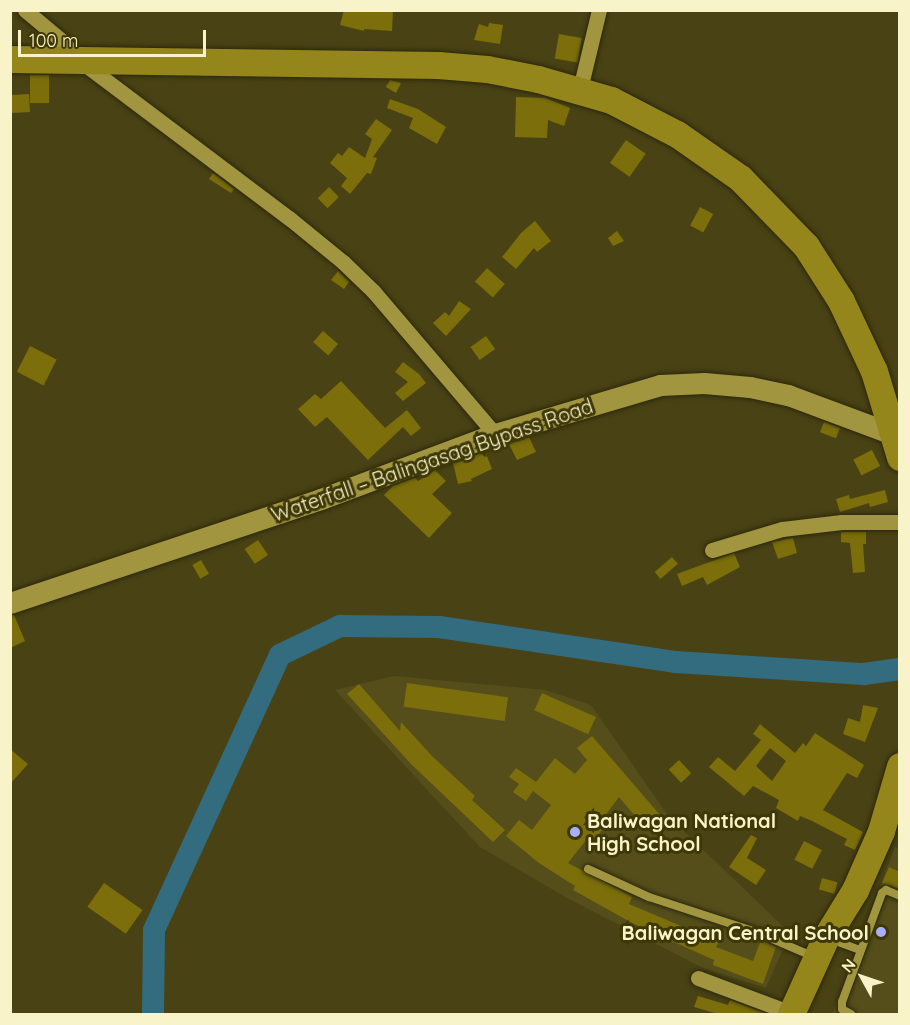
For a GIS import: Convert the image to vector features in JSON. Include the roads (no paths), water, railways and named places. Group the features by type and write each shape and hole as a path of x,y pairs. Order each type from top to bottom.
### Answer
{"highway":[{"path":"10,59 438,65 487,69 580,90 611,100 649,118 696,146 740,178 806,246 842,301 874,371 896,445"},
{"path":"791,1014 821,947 855,890 881,831 899,772"}],"main road":[{"name":"Waterfall ‒ Balingasag Bypass Road","path":"10,603 321,499 495,434 660,385 704,383 750,387 788,395 896,445"}],"street":[{"path":"25,10 62,41 79,60 289,218 343,262 374,292 495,434"},
{"path":"580,90 599,10"},
{"path":"712,550 782,529 842,522 900,522"},
{"path":"698,978 791,1014"}],"lane":[{"path":"588,868 649,897 756,932 821,947 860,951"},
{"path":"851,1014 845,1012 841,1005 882,892 886,890 900,896"}],"waterway":[{"path":"153,1014 154,930 280,655 340,626 439,627 676,662 864,674 900,669"}],"place":[{"name":"Baliwagan National High School","path":"575,832"},
{"name":"Baliwagan Central School","path":"881,932"}]}
